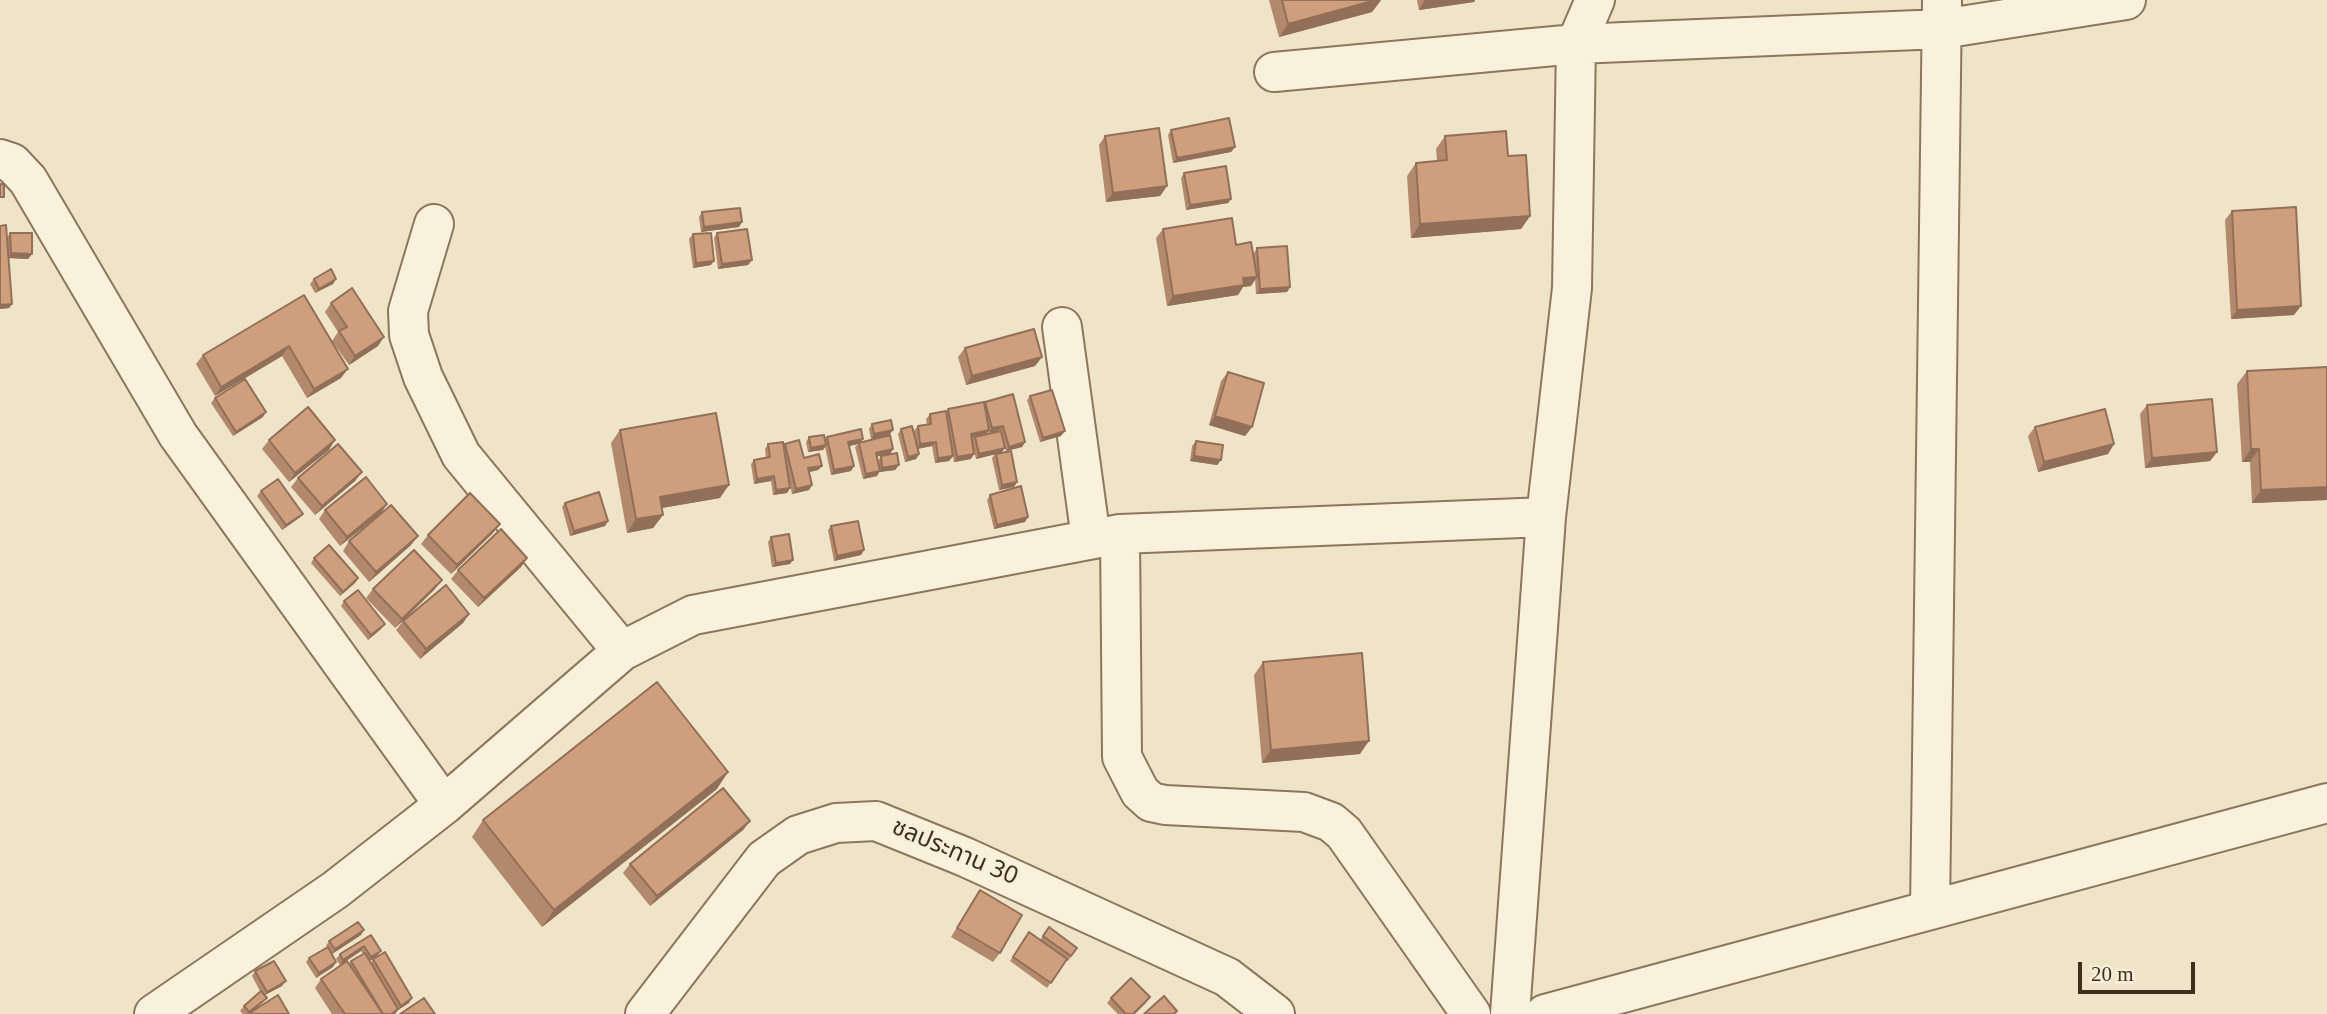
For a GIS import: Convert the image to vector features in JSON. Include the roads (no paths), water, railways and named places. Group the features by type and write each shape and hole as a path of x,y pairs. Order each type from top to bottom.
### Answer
{"street":[{"path":"1510,1014 1546,517 1572,288 1576,44 1595,0"},
{"path":"1275,72 1576,44 2126,0"},
{"path":"1930,910 1942,14"},
{"path":"0,159 12,163 28,180 178,435 444,805"},
{"path":"434,224 408,311 409,335 423,377 461,455 622,651"},
{"path":"1062,327 1105,536 1122,757 1140,792 1151,802 1165,805 1304,812 1331,822 1345,834 1471,1014"},
{"path":"154,1014 335,890 444,805 622,651 693,615 1105,536 1546,517"},
{"path":"1545,1014 2327,803"},
{"name":"ชลประทาน 30","path":"645,1014 764,859 798,835 836,823 876,821 965,856 1227,977 1275,1014"}]}
